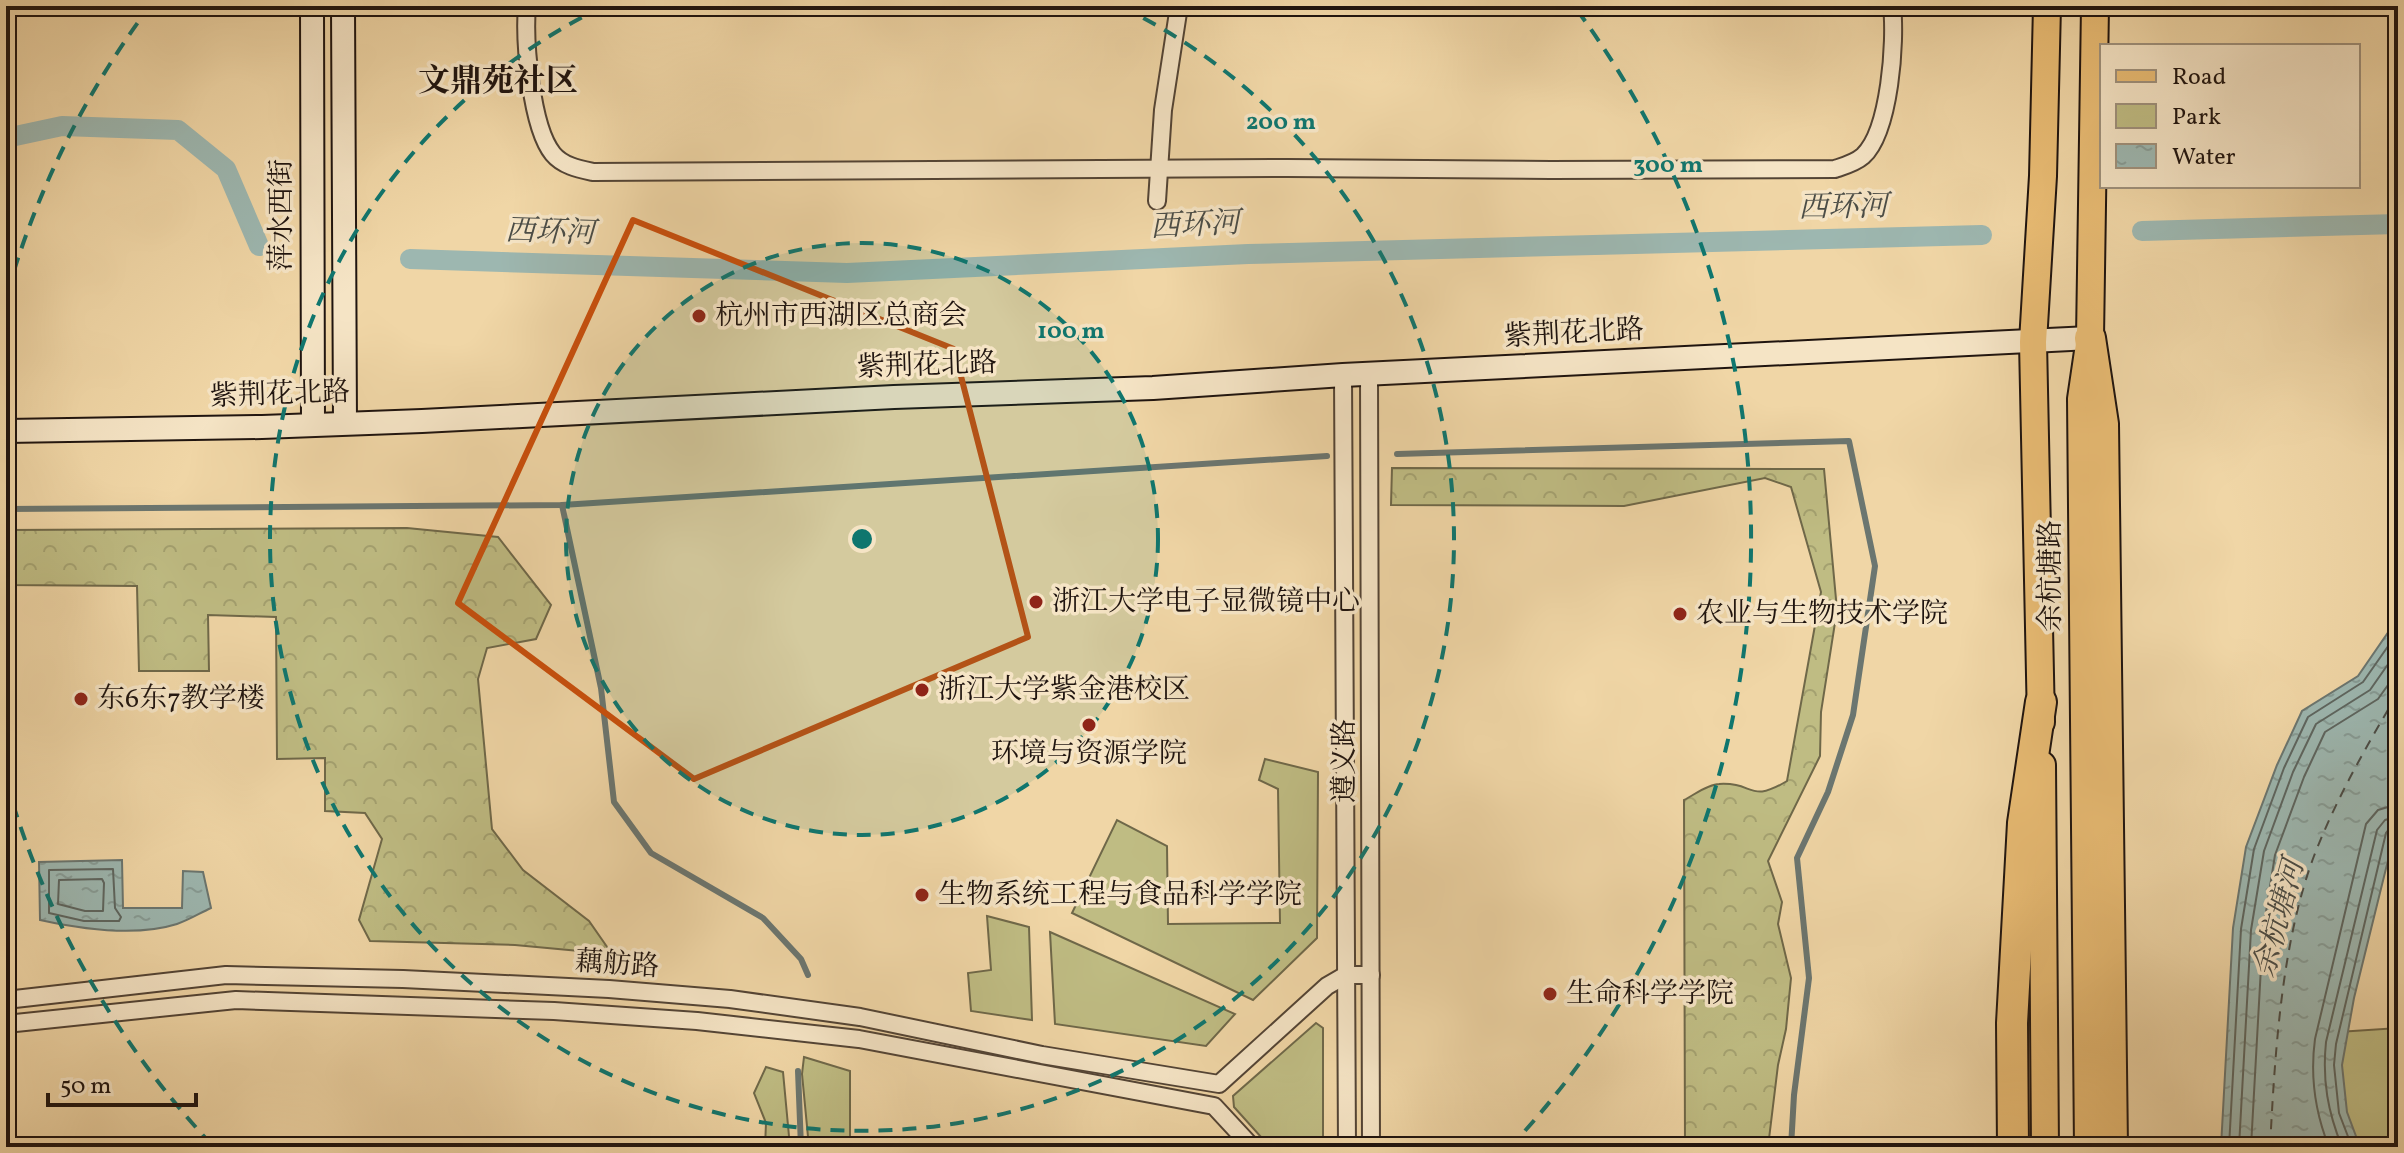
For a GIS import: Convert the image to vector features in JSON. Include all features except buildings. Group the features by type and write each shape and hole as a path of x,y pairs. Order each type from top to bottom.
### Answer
{"highway":[{"path":"2090,338 2103,424 2112,1147"},
{"path":"2013,1147 2012,1023 2023,823 2041,702"}],"main road":[{"name":"萍水西街","path":"312,6 313,424"},
{"path":"343,6 345,423"},
{"name":"余杭塘路","path":"2045,1147 2041,702 2033,342 2043,176 2047,6"},
{"name":"余杭塘路","path":"2088,1147 2081,399 2090,338 2095,6"},
{"name":"紫荆花北路","path":"6,431 345,423 1153,388 1343,375 2090,338"}],"street":[{"path":"527,6 532,90 542,129 553,154 571,168 593,172 1160,168 1835,169 1862,157 1872,145 1881,124 1891,54 1892,6"},
{"path":"1157,201 1163,110 1179,6"},
{"name":"遵义路","path":"1369,374 1371,1147"},
{"name":"遵义路","path":"1343,375 1347,1147"},
{"name":"藕舫路","path":"6,1000 226,975 403,979 609,989 730,999 860,1017 1042,1055 1219,1084 1327,986 1346,975"},
{"path":"1346,975 1371,975"},
{"name":"藕舫路","path":"6,1024 236,1000 634,1017 859,1039 1214,1106 1252,1147"}],"highlighted area":[{"path":"633,220 954,349 1028,637 694,779 458,603"}],"green space":[{"path":"1392,468 1824,469 1837,610 1821,712 1820,756 1768,861 1782,902 1778,924 1791,978 1768,1147 1685,1147 1684,800 1715,784 1731,784 1758,792 1787,781 1821,592 1791,487 1765,478 1624,506 1391,505"},
{"path":"407,528 498,537 551,605 536,639 487,648 478,679 492,829 523,870 589,921 612,954 515,945 370,941 359,920 382,839 365,813 325,811 325,758 277,759 276,617 208,615 209,671 139,671 137,586 6,585 6,530"},
{"path":"1265,759 1318,772 1317,938 1253,1000 1072,913 1117,820 1167,846 1168,924 1280,923 1278,789 1259,780"},
{"path":"987,916 1029,927 1032,1020 971,1011 968,973 991,970"},
{"path":"1050,932 1235,1014 1206,1046 1055,1024"},
{"path":"1316,1023 1323,1028 1323,1147 1270,1147 1234,1107 1233,1096"},
{"path":"2398,1028 2398,1147 2316,1147 2323,1033"},
{"path":"804,1057 850,1071 850,1147 809,1147 802,1074"},
{"path":"766,1067 783,1072 790,1147 765,1147 766,1123 754,1093"}],"water":[{"name":"余杭塘河","path":"2398,618 2398,820 2354,998 2342,1065 2347,1112 2360,1147 2221,1147 2233,928 2246,847 2277,765 2302,711 2358,676"},
{"path":"122,860 123,908 182,908 183,871 203,872 211,908 177,924 144,930 91,929 40,920 39,862"}],"waterway":[{"name":"西环河","path":"6,138 62,126 178,130 226,169 259,246"},
{"name":"西环河","path":"2142,231 2398,224"},
{"name":"西环河","path":"410,259 847,273 1248,254 1982,235"},
{"path":"1397,454 1849,441 1875,566 1853,715 1828,792 1797,858 1809,978 1794,1095 1791,1147"},
{"path":"6,509 562,505 1327,456"},
{"path":"562,505 601,688 614,802 651,853 763,918 801,959 808,975"},
{"path":"798,1071 801,1147"}],"ferry route":[{"path":"2270,1147 2282,1000 2303,890 2332,814 2398,693"}],"place":[{"name":"杭州市西湖区总商会","path":"699,316"},
{"name":"浙江大学电子显微镜中心","path":"1036,602"},
{"name":"农业与生物技术学院","path":"1680,614"},
{"name":"浙江大学紫金港校区","path":"922,690"},
{"name":"东6东7教学楼","path":"81,699"},
{"name":"环境与资源学院","path":"1089,725"},
{"name":"生物系统工程与食品科学学院","path":"922,895"},
{"name":"生命科学学院","path":"1550,994"}],"district":[{"name":"文鼎苑社区","path":"498,83"}]}
